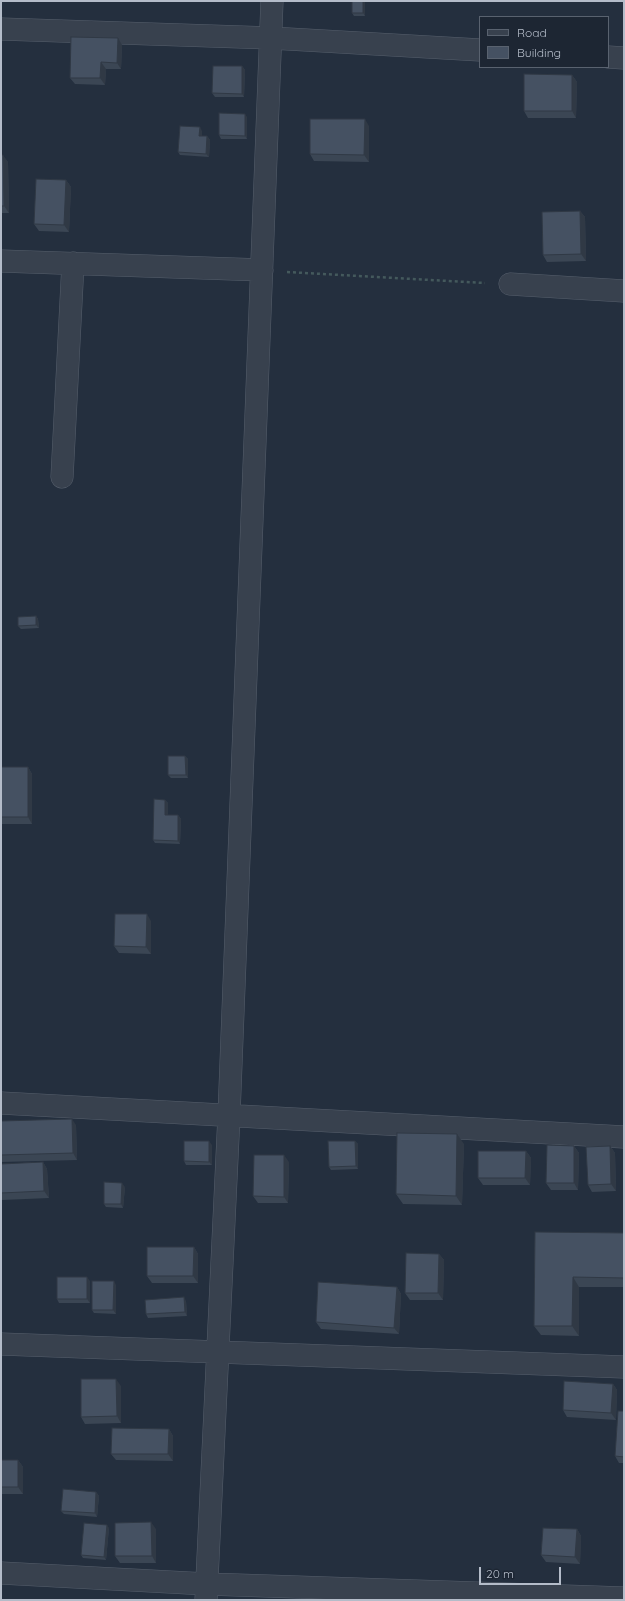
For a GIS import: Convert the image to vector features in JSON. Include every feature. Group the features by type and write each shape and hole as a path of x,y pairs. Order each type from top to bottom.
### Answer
{"street":[{"path":"206,1592 229,1115 272,1"},
{"path":"1,29 271,38 479,50"},
{"path":"609,57 624,58"},
{"path":"1,261 262,270"},
{"path":"62,477 73,263"},
{"path":"510,284 624,291"},
{"path":"1,1103 624,1137"},
{"path":"1,1344 624,1367"},
{"path":"1,1573 206,1592 624,1598"}],"path":[{"path":"262,270 510,284"}],"building":[{"path":"352,1 363,1 363,13 352,13"},
{"path":"71,37 118,38 117,63 101,62 100,78 70,78"},
{"path":"213,66 242,66 242,94 212,93"},
{"path":"524,74 572,75 572,111 524,111"},
{"path":"219,113 245,114 245,136 219,135"},
{"path":"310,119 365,119 364,155 310,154"},
{"path":"180,126 200,127 199,136 207,136 206,154 178,152"},
{"path":"1,155 3,155 4,206 1,206"},
{"path":"36,179 66,180 64,225 34,224"},
{"path":"580,211 581,254 543,255 542,212"},
{"path":"36,616 36,625 18,626 18,617"},
{"path":"168,756 185,756 186,775 168,775"},
{"path":"1,767 28,767 28,817 1,817"},
{"path":"154,799 165,800 165,815 178,815 178,841 153,840"},
{"path":"115,914 147,914 146,947 114,946"},
{"path":"72,1119 73,1153 1,1155 1,1121"},
{"path":"397,1133 457,1134 456,1196 396,1194"},
{"path":"184,1141 209,1141 209,1162 184,1161"},
{"path":"328,1141 355,1141 356,1166 329,1167"},
{"path":"547,1145 574,1146 574,1183 546,1183"},
{"path":"610,1146 611,1184 588,1185 586,1147"},
{"path":"478,1151 526,1151 525,1178 478,1178"},
{"path":"254,1155 284,1155 284,1197 253,1196"},
{"path":"43,1162 44,1191 1,1193 1,1164"},
{"path":"104,1182 122,1183 121,1204 104,1204"},
{"path":"535,1232 624,1233 624,1278 573,1277 572,1326 534,1326"},
{"path":"147,1247 194,1247 193,1276 147,1276"},
{"path":"406,1253 439,1254 438,1293 405,1293"},
{"path":"57,1277 87,1277 87,1299 57,1299"},
{"path":"92,1281 114,1281 113,1310 92,1310"},
{"path":"318,1282 397,1287 394,1328 316,1322"},
{"path":"184,1297 185,1312 146,1314 145,1300"},
{"path":"81,1379 116,1379 117,1416 81,1417"},
{"path":"564,1381 613,1384 611,1413 563,1410"},
{"path":"618,1411 624,1411 624,1457 615,1456"},
{"path":"112,1428 169,1429 168,1454 111,1454"},
{"path":"1,1460 18,1460 18,1487 1,1487"},
{"path":"63,1489 96,1492 95,1513 61,1511"},
{"path":"151,1522 152,1556 115,1556 115,1523"},
{"path":"84,1523 107,1525 104,1557 81,1555"},
{"path":"543,1528 577,1529 575,1557 541,1555"}]}
